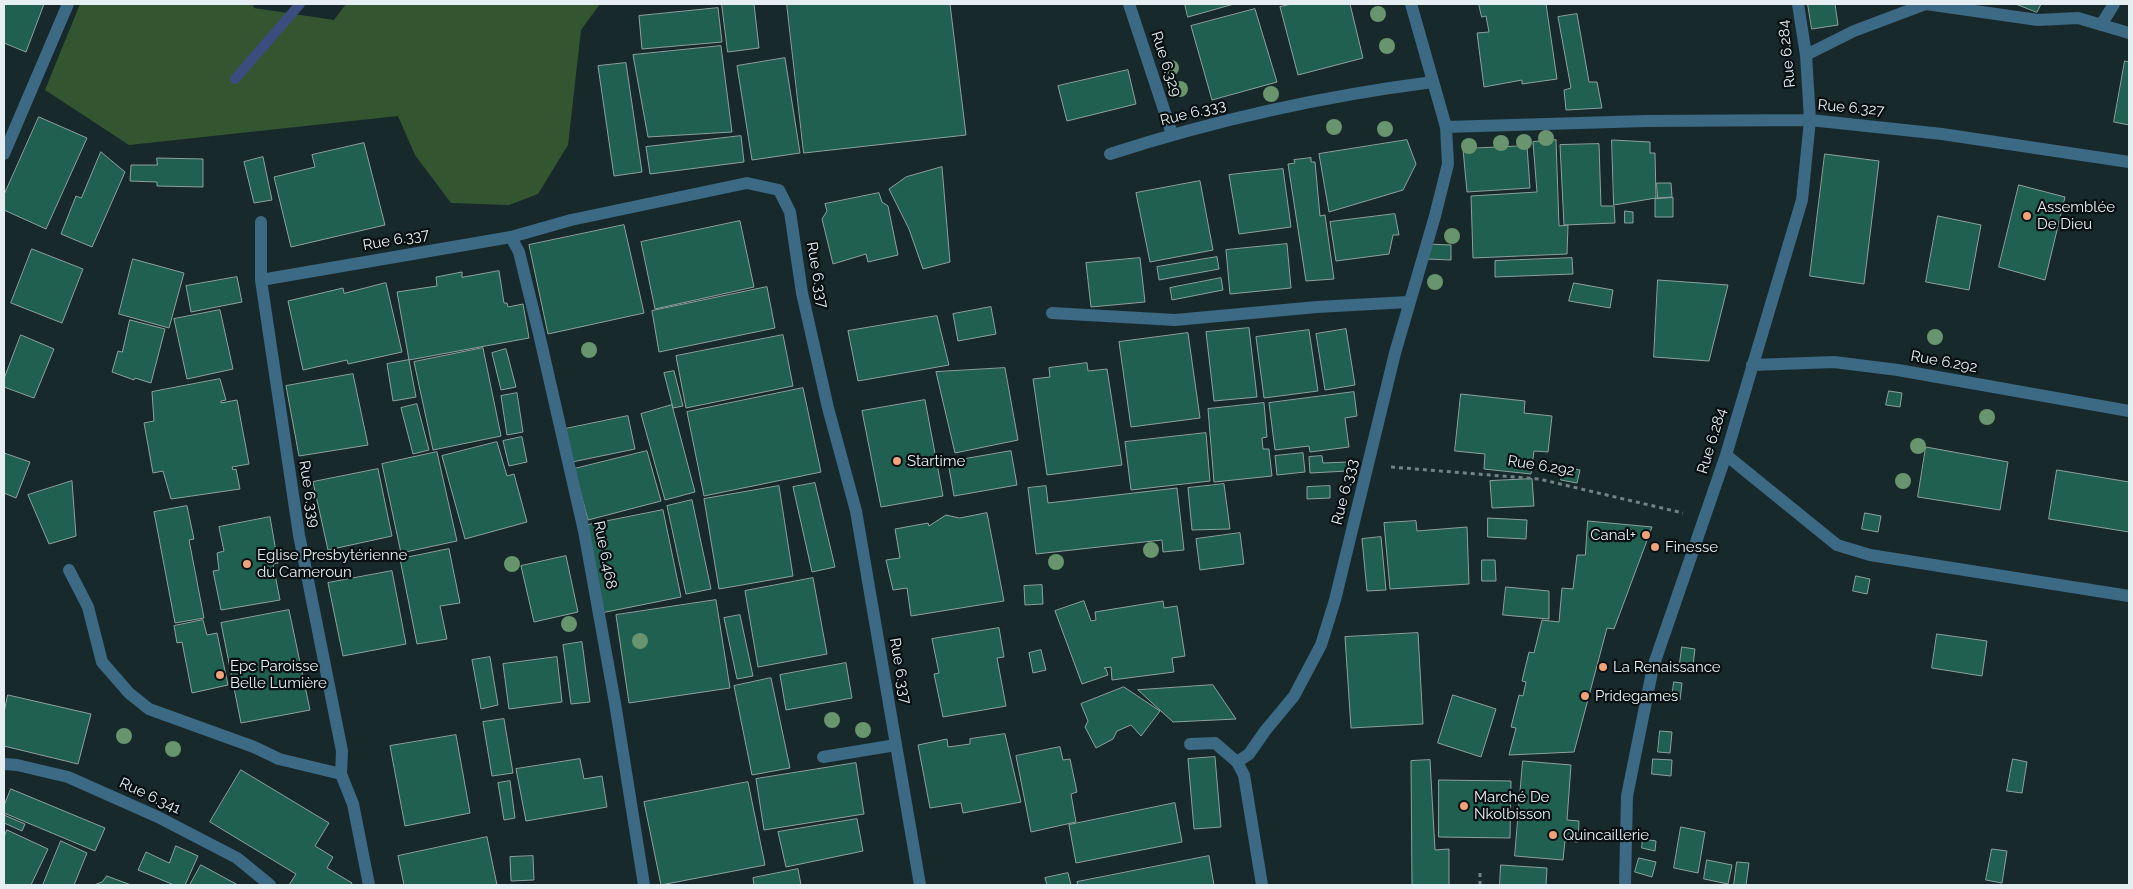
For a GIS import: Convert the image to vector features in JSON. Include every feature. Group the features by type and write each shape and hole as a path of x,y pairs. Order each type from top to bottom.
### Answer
{"street":[{"path":"4,154 68,4"},
{"name":"Rue 6.329","path":"1129,4 1172,134"},
{"name":"Rue 6.333","path":"1237,762 1249,754 1294,696 1321,645 1335,600 1408,302 1435,216 1448,164 1446,127 1411,4"},
{"name":"Rue 6.284","path":"1625,885 1627,796 1653,667 1726,455 1802,200 1810,120 1806,55 1798,4"},
{"path":"1806,55 1854,31 1926,4 2038,20 2078,18 2129,33"},
{"path":"2101,25 2114,4"},
{"name":"Rue 6.333","path":"1110,154 1172,134 1360,91 1433,82"},
{"name":"Rue 6.327","path":"1446,127 1646,121 1810,120 1952,136 2129,162"},
{"name":"Rue 6.337","path":"261,280 511,237 571,220 747,183 779,190 790,212 804,301 828,408 856,511 920,885"},
{"name":"Rue 6.339","path":"261,222 261,280 299,535 342,751 341,774 353,804 369,885"},
{"name":"Rue 6.468","path":"511,237 518,252 537,325 584,531 615,703 644,885"},
{"path":"1052,313 1175,320 1408,302"},
{"name":"Rue 6.292","path":"1752,365 1834,362 1880,368 2129,411"},
{"path":"1726,455 1837,545 1870,555 2129,596"},
{"path":"69,570 88,608 102,662 129,693 149,709 254,747 279,759 341,774"},
{"path":"1190,744 1215,743 1237,762 1244,775 1262,885"},
{"path":"823,757 896,745"},
{"name":"Rue 6.341","path":"4,764 17,764 68,778 158,817 236,858 270,885"}],"path":[{"name":"Rue 6.292","path":"1368,465 1539,478 1704,519"},
{"path":"1480,872 1480,885"}],"green space":[{"path":"80,4 253,4 254,8 334,20 346,4 600,4 581,30 568,145 538,194 509,205 451,203 415,155 398,116 129,145 45,90"}],"building":[{"path":"4,4 44,4 26,52 4,43"},
{"path":"722,4 754,4 759,48 728,52"},
{"path":"787,4 950,4 966,135 804,153"},
{"path":"1185,4 1234,4 1188,17"},
{"path":"1292,4 1350,4 1363,58 1298,75 1280,7"},
{"path":"1479,4 1546,4 1557,79 1522,84 1522,80 1484,87 1477,33 1489,32 1486,16 1482,17"},
{"path":"1808,4 1835,4 1838,25 1812,29"},
{"path":"2016,4 2041,4 2037,12"},
{"path":"718,8 722,42 642,49 639,16"},
{"path":"1255,9 1277,82 1212,100 1191,26"},
{"path":"1577,14 1589,82 1597,82 1602,108 1566,110 1564,90 1571,88 1558,17"},
{"path":"721,46 732,132 648,137 633,55"},
{"path":"785,58 800,153 752,160 737,66"},
{"path":"2125,61 2129,62 2129,125 2114,122"},
{"path":"626,63 642,172 614,176 598,66"},
{"path":"1128,70 1136,104 1067,121 1058,86"},
{"path":"39,117 87,138 46,229 4,210 4,195"},
{"path":"741,136 744,162 650,174 646,147"},
{"path":"1407,140 1416,164 1403,190 1329,212 1319,154"},
{"path":"1556,140 1559,226 1568,225 1567,254 1473,258 1471,196 1537,192 1533,142"},
{"path":"1612,140 1650,142 1650,153 1655,153 1656,198 1614,205"},
{"path":"364,143 385,225 291,247 274,177 315,167 312,155"},
{"path":"1599,144 1601,206 1614,206 1615,223 1564,225 1560,145"},
{"path":"1527,146 1530,188 1467,192 1463,149"},
{"path":"101,152 125,172 92,247 61,234 76,196 81,198"},
{"path":"1825,154 1879,161 1864,284 1810,276"},
{"path":"263,157 272,200 254,203 244,162"},
{"path":"157,158 203,159 203,187 157,186 157,182 130,181 131,165 157,165"},
{"path":"1311,158 1311,162 1315,162 1320,216 1325,215 1334,279 1306,281 1288,164 1295,163 1294,160"},
{"path":"942,167 950,262 923,269 909,229 889,189 906,177"},
{"path":"1283,169 1291,227 1239,234 1229,175"},
{"path":"1200,181 1213,250 1150,262 1136,193"},
{"path":"1657,183 1671,183 1672,197 1658,198"},
{"path":"2019,185 2065,197 2045,280 1999,267"},
{"path":"879,193 882,202 888,206 898,255 868,262 866,254 833,264 822,219 827,211 825,204"},
{"path":"1673,198 1673,217 1655,217 1655,199"},
{"path":"1625,211 1633,212 1633,223 1625,223"},
{"path":"1395,214 1399,235 1393,235 1389,254 1336,261 1330,222"},
{"path":"1938,216 1981,225 1969,290 1926,282"},
{"path":"740,221 754,287 655,309 641,242"},
{"path":"624,225 644,313 548,334 529,245"},
{"path":"1287,244 1291,288 1230,294 1226,250"},
{"path":"1427,244 1451,245 1451,260 1426,259"},
{"path":"32,249 83,269 62,323 11,303"},
{"path":"1217,257 1219,269 1159,280 1157,267"},
{"path":"1140,258 1145,302 1091,307 1086,263"},
{"path":"1572,258 1573,274 1495,277 1495,261"},
{"path":"133,259 184,273 169,328 119,314"},
{"path":"499,271 504,303 507,303 508,307 523,304 529,338 409,360 397,292 437,286 436,277 462,272 462,277"},
{"path":"237,277 242,302 191,312 186,286"},
{"path":"1221,278 1223,290 1172,300 1170,288"},
{"path":"1658,280 1728,285 1709,361 1654,357"},
{"path":"386,283 402,352 348,364 347,360 303,370 288,301 343,288 344,293"},
{"path":"1574,283 1613,290 1610,308 1569,301"},
{"path":"767,287 775,328 659,352 652,311"},
{"path":"991,307 996,334 958,341 953,314"},
{"path":"220,310 233,369 187,379 174,319"},
{"path":"937,316 949,365 858,381 848,331"},
{"path":"130,320 165,329 151,383 135,378 134,380 112,372 118,351 122,352"},
{"path":"1249,328 1257,397 1214,401 1206,332"},
{"path":"1346,329 1355,385 1325,390 1316,334"},
{"path":"1309,330 1318,391 1264,398 1256,337"},
{"path":"1188,333 1200,418 1131,427 1119,342"},
{"path":"21,335 54,349 34,398 4,387 4,379"},
{"path":"783,335 793,386 686,408 676,356"},
{"path":"483,348 501,436 433,450 414,362"},
{"path":"506,349 516,387 501,390 492,353"},
{"path":"409,360 416,397 393,401 387,364"},
{"path":"1087,363 1088,371 1107,369 1122,465 1047,475 1033,379 1050,377 1049,368"},
{"path":"1005,368 1018,440 955,453 936,372"},
{"path":"674,371 683,406 673,408 664,373"},
{"path":"353,374 368,445 299,456 286,386"},
{"path":"220,379 226,400 221,401 221,403 237,400 249,464 232,467 233,470 236,469 240,489 171,499 163,471 153,473 144,423 154,421 152,392"},
{"path":"803,388 821,472 704,496 687,412"},
{"path":"1889,391 1902,393 1900,407 1886,405"},
{"path":"1354,392 1357,416 1345,418 1349,447 1310,452 1309,446 1275,450 1269,403"},
{"path":"517,393 523,432 507,435 501,396"},
{"path":"1461,394 1525,401 1524,413 1552,416 1548,452 1534,451 1531,474 1484,469 1485,454 1455,451"},
{"path":"925,400 943,496 881,507 862,411"},
{"path":"1264,403 1267,437 1262,438 1263,449 1269,449 1272,476 1214,482 1208,409"},
{"path":"417,404 429,450 413,454 401,408"},
{"path":"672,405 695,492 665,500 641,414"},
{"path":"628,416 635,449 572,462 565,429"},
{"path":"1206,433 1210,481 1131,490 1125,442"},
{"path":"522,437 527,462 509,466 503,441"},
{"path":"497,442 507,476 514,474 527,522 465,539 442,456"},
{"path":"1926,447 2008,462 2000,510 1918,497"},
{"path":"647,451 661,501 588,520 574,469"},
{"path":"1011,451 1017,485 954,496 948,462"},
{"path":"437,452 457,541 401,553 382,464"},
{"path":"4,453 30,462 16,498 4,493"},
{"path":"1303,453 1305,472 1277,475 1275,456"},
{"path":"1322,456 1323,463 1348,462 1348,471 1310,473 1309,457"},
{"path":"1562,467 1580,470 1577,483 1561,480"},
{"path":"378,469 392,536 328,550 313,482"},
{"path":"2057,470 2129,482 2129,532 2049,519"},
{"path":"1532,479 1534,506 1492,508 1490,481"},
{"path":"72,481 76,536 49,544 28,495"},
{"path":"815,483 835,567 812,572 793,487"},
{"path":"1224,484 1230,529 1192,530 1188,488"},
{"path":"779,486 793,576 719,589 704,499"},
{"path":"1046,486 1048,503 1177,488 1184,550 1163,552 1162,540 1036,554 1028,488"},
{"path":"1330,486 1330,498 1307,499 1307,487"},
{"path":"692,500 711,589 686,594 667,506"},
{"path":"187,506 194,539 189,540 204,618 175,623 154,512"},
{"path":"663,510 681,597 601,613 583,526"},
{"path":"987,513 1004,601 911,616 907,588 893,590 886,560 900,558 895,529 928,523 929,526 946,515 959,518"},
{"path":"1865,513 1881,516 1878,532 1862,529"},
{"name":"Eglise Presbytérienne du Cameroun","path":"270,517 278,563 273,564 280,600 221,610 213,571 219,570 217,553 224,551 219,527"},
{"path":"1488,518 1527,520 1526,539 1488,537"},
{"path":"1416,521 1417,531 1467,527 1469,584 1390,589 1384,523"},
{"path":"1588,521 1652,527 1614,629 1607,628 1574,752 1509,755 1516,728 1511,727 1519,695 1523,696 1526,682 1522,681 1529,652 1534,653 1542,620 1559,622 1562,588 1573,589 1577,555 1585,555"},
{"path":"1240,533 1244,564 1200,570 1196,539"},
{"path":"1381,537 1386,590 1367,591 1362,539"},
{"path":"449,549 460,603 440,606 447,639 417,644 400,559"},
{"path":"566,556 578,612 534,622 521,566"},
{"path":"1482,560 1495,560 1496,581 1482,581"},
{"path":"392,571 406,644 343,656 328,583"},
{"path":"1856,576 1870,579 1867,594 1853,591"},
{"path":"813,578 827,654 758,667 745,591"},
{"path":"1042,585 1043,604 1025,605 1024,586"},
{"path":"1506,587 1549,591 1549,619 1503,615"},
{"path":"716,600 730,688 629,703 616,615"},
{"path":"1084,601 1091,621 1096,620 1095,612 1163,601 1164,608 1177,606 1185,656 1172,658 1174,672 1112,680 1111,667 1104,668 1108,675 1082,684 1055,611"},
{"path":"289,610 310,710 241,723 221,623"},
{"path":"740,615 753,676 737,679 724,618"},
{"path":"203,620 207,635 217,633 228,685 192,693 182,642 177,643 174,626"},
{"path":"999,628 1004,657 997,658 1006,706 943,717 934,674 939,673 932,639"},
{"path":"1418,633 1423,724 1351,728 1345,637"},
{"path":"1937,634 1987,641 1982,676 1932,668"},
{"path":"582,642 590,702 571,704 563,645"},
{"path":"1682,647 1695,649 1693,665 1680,663"},
{"path":"1041,650 1046,670 1033,673 1029,653"},
{"path":"490,657 498,705 481,709 472,660"},
{"path":"557,657 562,702 509,709 503,664"},
{"path":"846,663 852,698 786,710 780,675"},
{"path":"771,678 790,768 752,775 734,686"},
{"path":"1674,682 1682,683 1680,700 1672,699"},
{"path":"1213,685 1236,719 1173,722 1138,690"},
{"path":"1124,687 1160,711 1141,736 1131,725 1117,731 1113,739 1096,748 1085,727 1088,721 1081,704"},
{"path":"8,695 91,714 78,764 4,746 4,713"},
{"path":"1453,695 1496,709 1481,757 1438,743"},
{"path":"504,719 513,773 492,776 483,722"},
{"path":"1660,731 1672,732 1670,753 1658,752"},
{"path":"1005,734 1021,802 963,813 961,803 930,808 918,745 947,739 948,747 970,744 970,739"},
{"path":"456,735 470,813 405,826 390,746"},
{"path":"1060,747 1063,760 1070,759 1077,792 1071,794 1076,822 1031,832 1016,756"},
{"path":"1215,757 1221,827 1194,829 1188,759"},
{"path":"580,759 584,779 602,776 607,807 526,821 516,769"},
{"path":"1653,759 1672,760 1671,776 1652,774"},
{"path":"2013,759 2027,762 2022,793 2007,791"},
{"path":"1430,760 1435,850 1449,849 1449,885 1412,885 1411,761"},
{"path":"1523,761 1571,765 1567,820 1579,821 1578,842 1565,841 1563,860 1515,856"},
{"path":"856,763 864,814 764,830 756,779"},
{"path":"241,770 329,823 315,846 333,857 327,868 352,883 351,885 289,885 296,874 210,822"},
{"path":"1439,780 1511,781 1510,838 1439,837"},
{"path":"510,781 515,818 504,820 498,783"},
{"path":"748,782 765,865 661,885 644,802"},
{"path":"11,789 105,828 95,851 4,813 4,806"},
{"path":"1175,803 1182,842 1076,863 1069,825"},
{"path":"4,815 25,824 22,831 4,823"},
{"path":"857,819 863,851 786,867 778,832"},
{"path":"1681,827 1705,832 1698,873 1674,868"},
{"path":"7,830 48,849 31,885 4,885 4,838"},
{"path":"487,837 497,885 404,885 398,856"},
{"path":"1643,839 1656,841 1655,851 1642,848"},
{"path":"61,841 87,853 74,885 43,885"},
{"path":"176,846 198,856 185,885 174,885 138,870 146,852 169,863"},
{"path":"1992,849 2007,851 2002,883 1986,880"},
{"path":"533,856 534,880 511,881 510,857"},
{"path":"1209,856 1214,885 1078,885 1077,882"},
{"path":"1639,858 1656,862 1652,877 1635,872"},
{"path":"1707,860 1732,865 1728,884 1704,879"},
{"path":"1737,862 1749,863 1746,885 1734,885"},
{"path":"201,865 238,885 190,885"},
{"path":"1501,865 1547,868 1546,885 1500,885"},
{"path":"798,869 801,885 754,885 753,878"},
{"path":"1068,873 1071,885 1047,885 1045,878"},
{"path":"107,876 131,885 94,885 102,882"}],"waterway":[{"path":"235,79 300,4"}],"place":[{"name":"Assemblée De Dieu","path":"2027,216"},
{"name":"Startime","path":"897,461"},
{"name":"Canal+","path":"1646,535"},
{"name":"Finesse","path":"1655,547"},
{"name":"Eglise Presbytérienne du Cameroun","path":"247,564"},
{"name":"La Renaissance","path":"1603,667"},
{"name":"Epc Paroisse Belle Lumière","path":"220,675"},
{"name":"Pridegames","path":"1585,696"},
{"name":"Marché De Nkolbisson","path":"1464,806"},
{"name":"Quincaillerie","path":"1553,835"}]}
